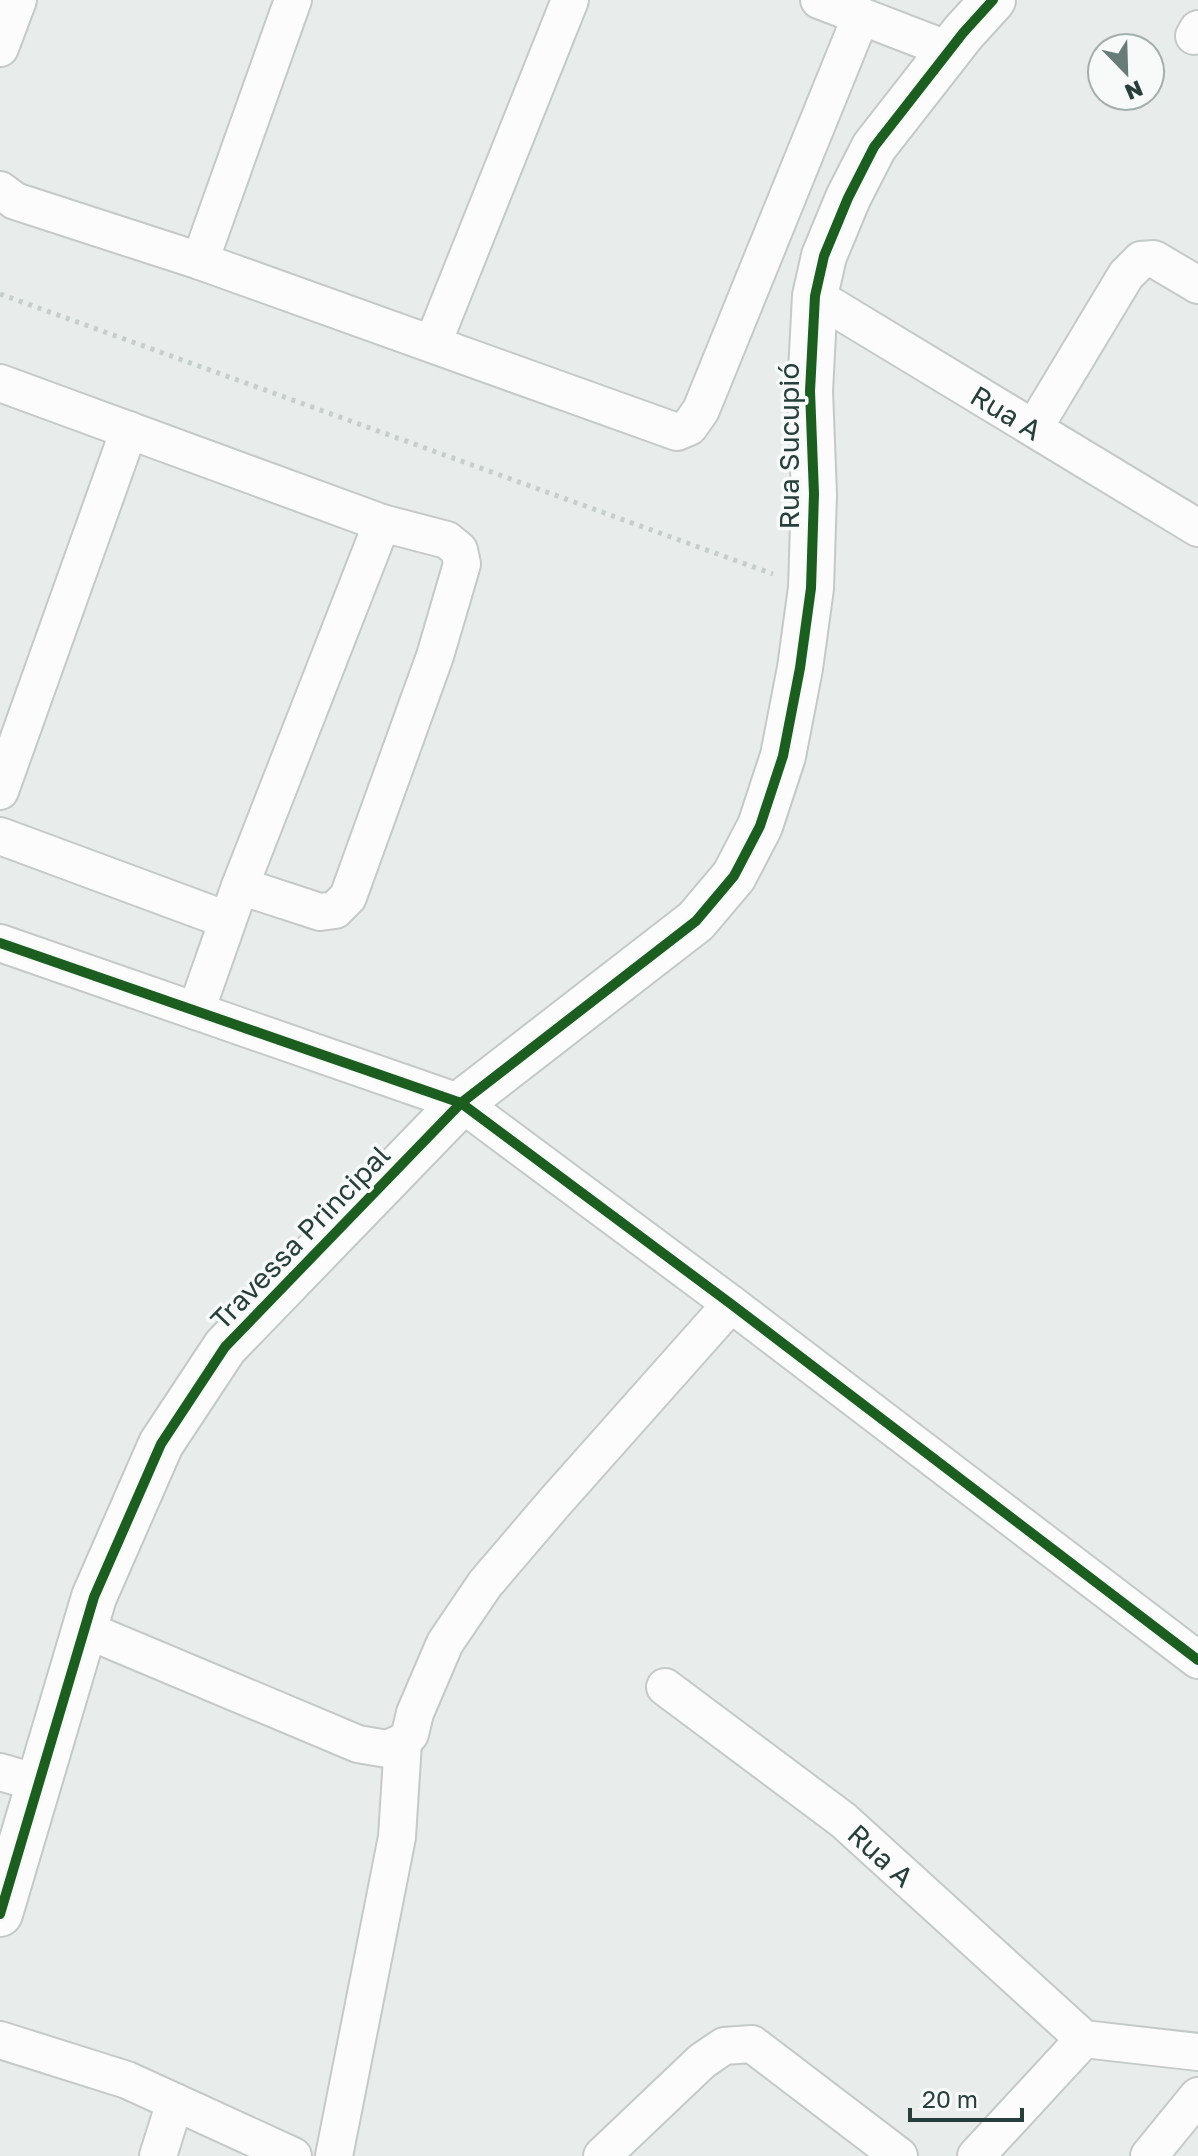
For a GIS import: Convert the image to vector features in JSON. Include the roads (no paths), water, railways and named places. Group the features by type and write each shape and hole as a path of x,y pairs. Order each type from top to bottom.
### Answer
{"street":[{"path":"0,48 18,0"},
{"path":"200,261 293,0"},
{"path":"433,343 570,0"},
{"path":"819,0 949,50"},
{"name":"Rua Sucupió","path":"696,921 734,876 760,826 783,756 811,588 814,494 810,391 815,296 833,230 874,147 949,50 993,0"},
{"path":"0,190 15,201 200,261 677,432 689,427 701,410 861,16"},
{"path":"1034,428 1126,275 1141,260 1154,259 1198,285"},
{"name":"Rua A","path":"815,296 1198,528"},
{"path":"0,383 382,523 447,540 459,550 462,564 435,656 348,897 335,910 320,912 240,886"},
{"path":"0,791 129,430"},
{"path":"196,1011 227,920 382,523"},
{"path":"0,836 227,920"},
{"name":"Travessa Principal","path":"0,1914 19,1778 161,1444 225,1347 461,1103 696,921"},
{"path":"0,943 461,1103 731,1304 1198,1660"},
{"path":"84,1629 358,1744 387,1749 403,1742 410,1734 415,1713 445,1643 485,1584 731,1304"},
{"name":"Rua A","path":"665,1687 843,1820 1084,2039"},
{"path":"334,2156 397,1837 403,1742"},
{"path":"976,2156 1084,2039 1198,2052"},
{"path":"0,2040 127,2080 293,2156"},
{"path":"602,2156 702,2061 724,2046 752,2044 899,2156"},
{"path":"1149,2156 1198,2096"},
{"path":"158,2156 175,2102"}]}
